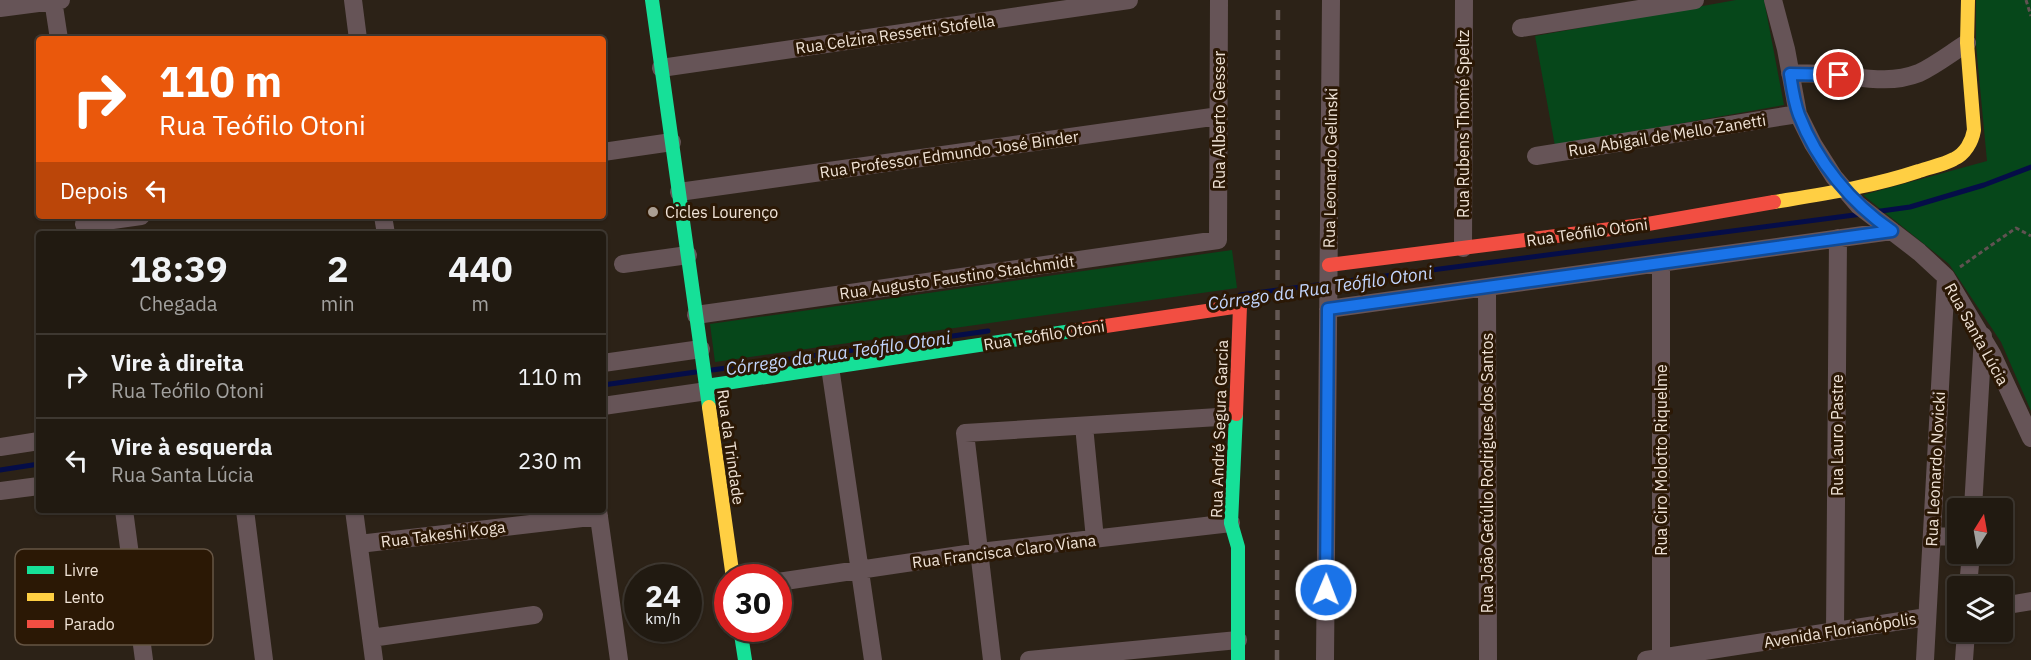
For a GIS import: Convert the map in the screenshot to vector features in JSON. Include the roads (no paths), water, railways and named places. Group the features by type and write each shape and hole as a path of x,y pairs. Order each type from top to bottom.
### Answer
{"street":[{"path":"0,9 56,0 59,36"},
{"path":"353,0 358,36"},
{"name":"Rua da Trindade","path":"652,0 731,564"},
{"name":"Rua Celzira Ressetti Stofella","path":"661,68 1129,0"},
{"name":"Rua Alberto Gesser","path":"1218,240 1219,0"},
{"name":"Rua Leonardo Gelinski","path":"1326,660 1331,0"},
{"name":"Rua Rubens Thomé Speltz","path":"1463,248 1464,0"},
{"path":"1521,28 1591,8 1695,0"},
{"name":"Rua Santa Lúcia","path":"1773,0 1784,41 1798,114 1818,153 1845,190 1868,213 1946,277 1983,336 2031,438"},
{"name":"Rua Teófilo Otoni","path":"1329,270 1463,248 1689,218 1878,184 1955,159 1966,149 1974,130 1967,43 1968,0"},
{"path":"1790,74 1822,74 1878,81 1899,79 1933,66 1967,43"},
{"name":"Rua Abigail de Mello Zanetti","path":"1536,156 1798,114"},
{"name":"Rua Professor Edmundo José Binder","path":"679,192 1219,116"},
{"path":"606,152 672,142"},
{"path":"84,225 122,219"},
{"path":"1328,305 1487,287 1892,231"},
{"name":"Rua Lauro Pastre","path":"1835,631 1838,238"},
{"name":"Rua Augusto Faustino Stalchmidt","path":"696,315 1218,240"},
{"path":"623,264 688,255"},
{"name":"Rua Ciro Molotto Riquelme","path":"1653,659 1661,263"},
{"name":"Rua Leonardo Novicki","path":"1925,660 1946,277"},
{"name":"Rua João Getúlio Rodrigues dos Santos","path":"1487,287 1488,660"},
{"name":"Rua Teófilo Otoni","path":"606,405 830,367 1240,306"},
{"name":"Rua André Segura Garcia","path":"1238,660 1238,547 1231,523 1240,306"},
{"path":"1974,498 1983,336"},
{"path":"606,363 701,349"},
{"path":"830,367 873,660"},
{"path":"992,660 965,433 1234,416"},
{"path":"1084,426 1095,539"},
{"path":"0,447 36,441"},
{"path":"0,491 36,486"},
{"path":"124,513 129,549"},
{"path":"245,513 264,660"},
{"path":"354,513 374,660"},
{"path":"598,513 619,660"},
{"name":"Rua Takeshi Koga","path":"359,544 598,513"},
{"name":"Rua Francisca Claro Viana","path":"792,580 980,552 1231,523"},
{"path":"1932,536 1947,537"},
{"path":"2013,604 2031,601"},
{"path":"372,638 534,615"},
{"name":"Avenida Florianópolis","path":"1653,659 1927,617"},
{"path":"1029,660 1238,640"},
{"path":"742,642 745,660"},
{"path":"1964,660 1965,642"},
{"path":"142,645 144,660"}],"waterway":[{"name":"Córrego da Rua Teófilo Otoni","path":"1874,212 1910,207 1984,185 2031,167"},
{"name":"Córrego da Rua Teófilo Otoni","path":"1240,295 1862,214"},
{"name":"Córrego da Rua Teófilo Otoni","path":"712,370 988,331"},
{"name":"Córrego da Rua Teófilo Otoni","path":"606,385 696,372"},
{"name":"Córrego da Rua Teófilo Otoni","path":"0,470 36,464"}],"railway":[{"path":"1277,660 1278,0"}],"place":[{"name":"Cicles Lourenço","path":"653,212"}]}
